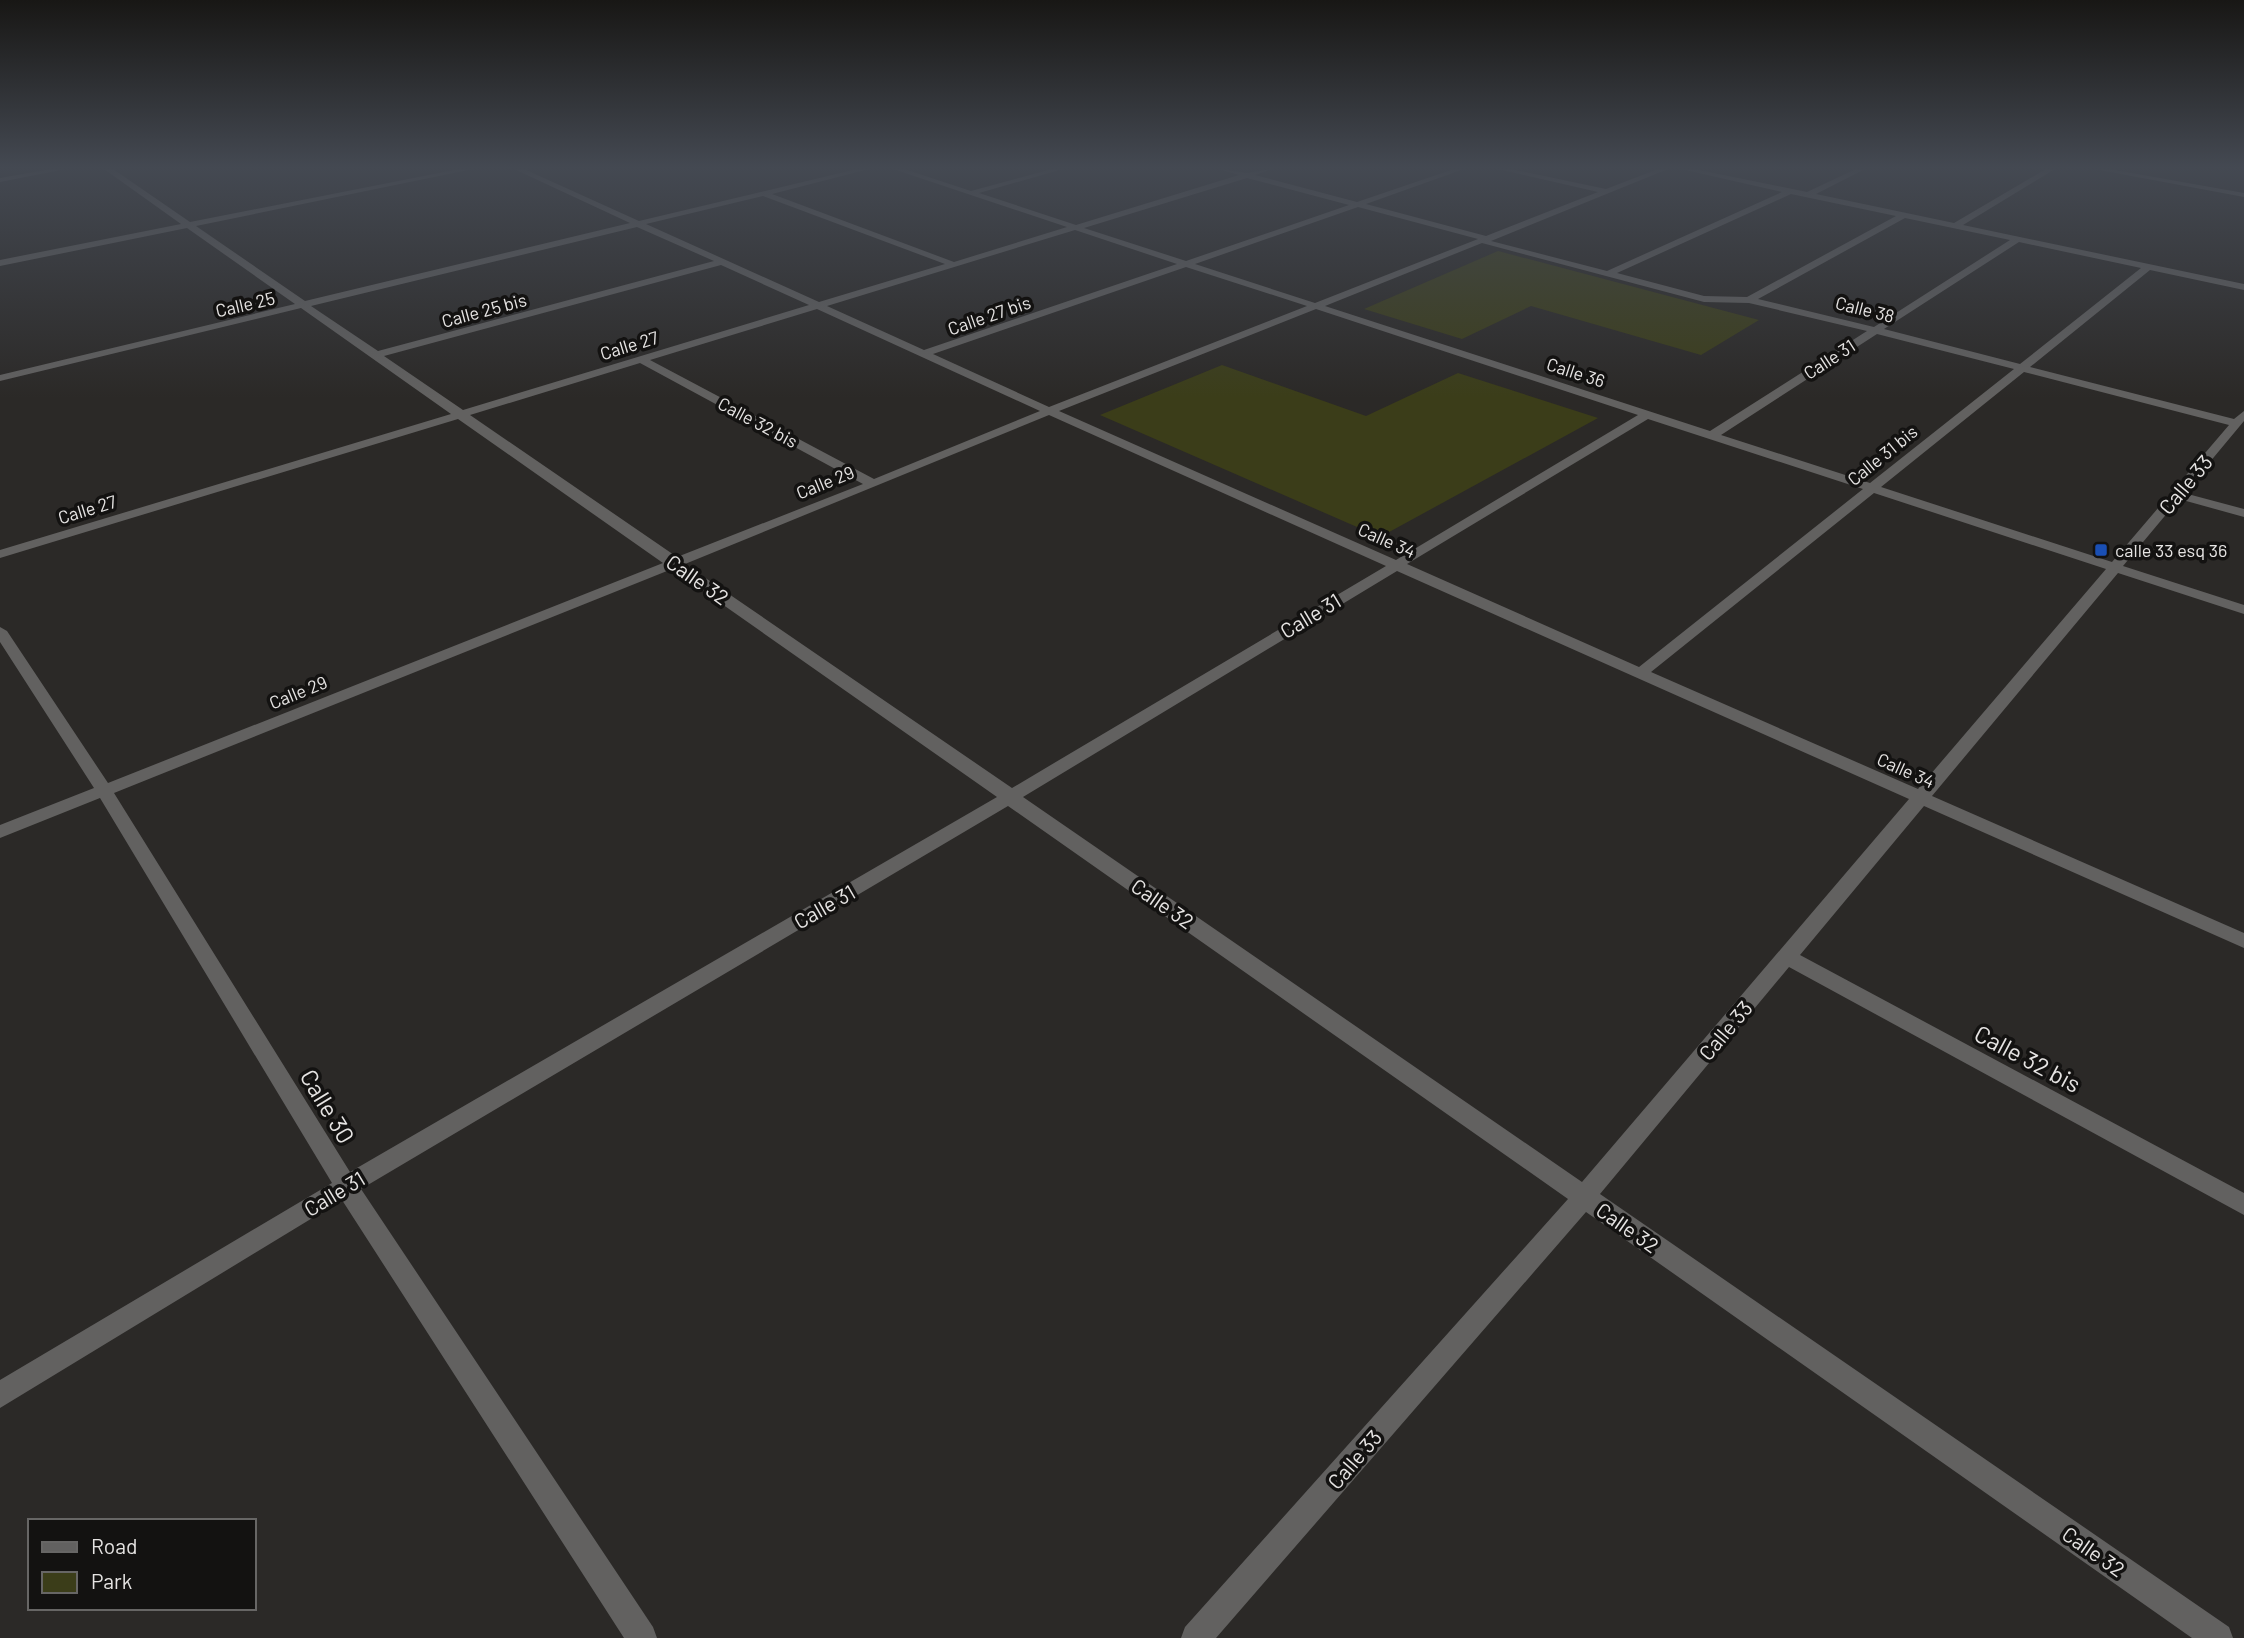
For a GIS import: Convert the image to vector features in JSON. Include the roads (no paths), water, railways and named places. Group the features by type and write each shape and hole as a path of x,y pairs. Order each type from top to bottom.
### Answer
{"street":[{"path":"0,263 87,245"},
{"name":"Calle 32","path":"218,245 2218,1638"},
{"name":"Calle 25","path":"0,378 552,245"},
{"name":"Calle 34","path":"686,245 1049,411 2244,941"},
{"path":"902,245 952,264"},
{"name":"Calle 27","path":"0,554 1014,245"},
{"name":"Calle 36","path":"1126,245 2244,610"},
{"name":"Calle 27 bis","path":"925,354 1239,245"},
{"name":"Calle 29","path":"0,832 873,484 1049,411 1471,245"},
{"name":"Calle 38","path":"1505,245 1704,299 1749,300 2240,419"},
{"path":"1608,274 1671,245"},
{"path":"1749,300 1848,245"},
{"name":"Calle 31","path":"1711,436 2008,245"},
{"path":"2048,245 2244,287"},
{"name":"Calle 25 bis","path":"376,355 722,262"},
{"name":"Calle 31 bis","path":"1641,673 2148,267"},
{"name":"Calle 32 bis","path":"642,360 873,484"},
{"name":"Calle 31","path":"0,1395 346,1186 1010,797 1646,415"},
{"name":"Calle 33","path":"1196,1638 1584,1197 2112,567 2178,495 2240,419"},
{"path":"2178,495 2244,513"},
{"name":"Calle 30","path":"0,631 104,790 346,1186 642,1638"},
{"name":"Calle 32 bis","path":"1787,957 2244,1205"}],"place":[{"name":"calle 33 esq 36","path":"2101,550"}]}
